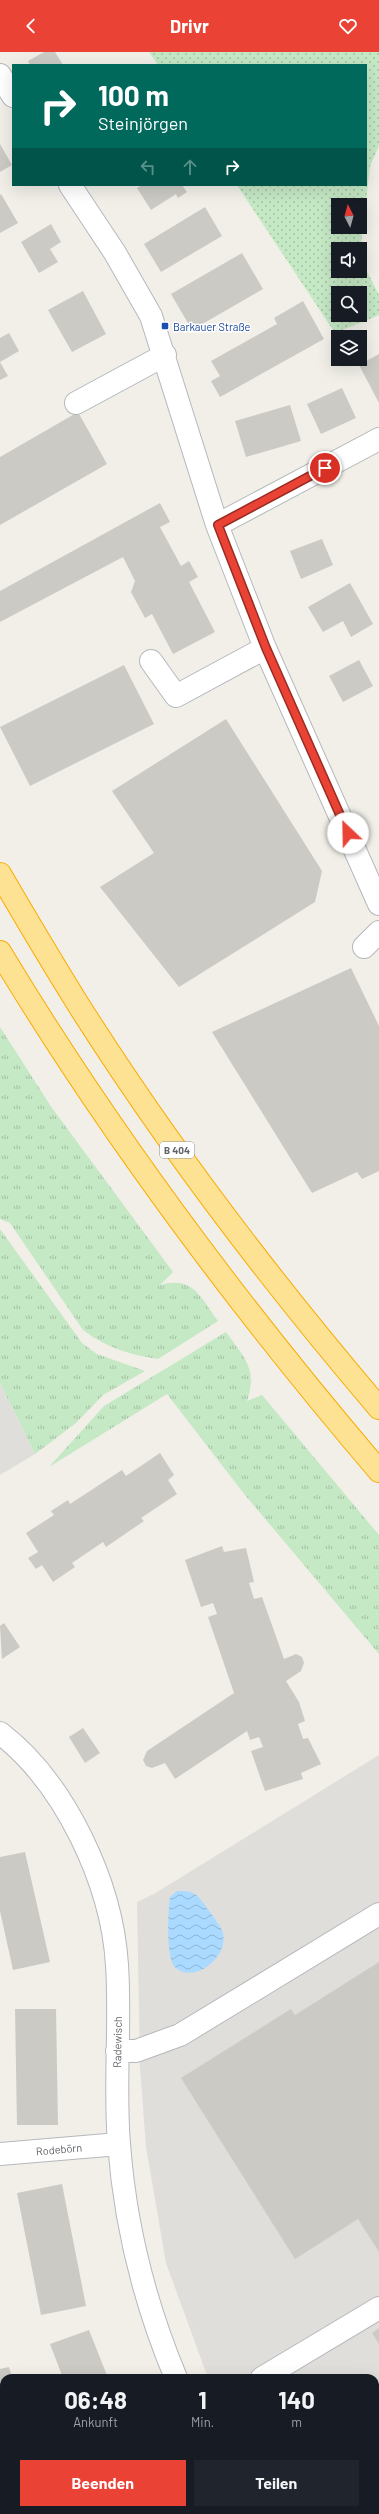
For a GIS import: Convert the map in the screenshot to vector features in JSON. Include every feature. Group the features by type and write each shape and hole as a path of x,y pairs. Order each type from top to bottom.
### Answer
{"highway":[{"name":"B 404","path":"0,874 77,1002 160,1125 286,1296 379,1408"},
{"path":"0,952 33,1007 128,1149 206,1255 333,1417 379,1471"}],"street":[{"path":"0,75 12,94"},
{"path":"71,186 114,253 151,316 165,355 218,525 266,648 379,904"},
{"path":"76,404 165,355"},
{"path":"218,525 379,440"},
{"path":"151,661 176,696 266,648"},
{"path":"364,947 379,932"},
{"name":"Radewisch","path":"0,1733 26,1757 56,1794 85,1846 103,1892 117,1964 119,2144 124,2192 143,2283 175,2374"},
{"path":"117,2051 136,2051 180,2035 379,1914"},
{"name":"Rodebörn","path":"0,2154 119,2144"},
{"path":"269,2374 379,2308"}],"shaded area":[{"path":"0,1383 35,1454 0,1475"},
{"path":"379,1755 379,2374 207,2374 166,2263 146,2147 140,2067 137,1902 154,1894"}],"green space":[{"path":"149,52 379,52 379,146 370,166 366,198 331,198 331,234 362,234 361,242 331,242 331,278 367,278 367,272 379,295 379,315 367,320 367,286 331,286 331,322 362,322 342,330 333,330 238,186 367,186 367,64 157,64"},
{"path":"0,1027 52,1108 173,1272 160,1285 181,1283 189,1286 201,1297 218,1321 158,1359 128,1353 109,1346 83,1330 10,1223 0,1219"},
{"path":"0,1229 82,1343 97,1354 145,1371 103,1395 76,1423 35,1454 0,1383"},
{"path":"226,1332 243,1356 250,1372 250,1390 247,1401 262,1395 379,1535 379,1654 245,1495 167,1394 49,1467 104,1406"}],"water":[{"path":"177,1891 193,1893 197,1896 203,1902 223,1933 223,1942 220,1952 215,1960 199,1971 190,1973 182,1971 174,1966 171,1961 168,1933 169,1903 170,1897"}],"building":[{"path":"44,52 55,52 62,64 30,64 28,61"},
{"path":"0,144 12,165 0,172"},
{"path":"140,186 183,186 187,192 178,198 176,194 151,210 137,188"},
{"path":"1,194 18,223 0,233 0,195"},
{"path":"205,207 222,236 161,272 144,244"},
{"path":"51,224 61,242 50,249 58,262 39,273 21,242"},
{"path":"242,253 263,289 192,330 171,294"},
{"path":"83,291 106,334 72,352 48,310"},
{"path":"303,301 324,339 220,397 211,381 220,376 211,361 277,324 274,318"},
{"path":"9,333 19,351 0,362 0,338"},
{"path":"379,354 379,403 360,366 367,366 367,361"},
{"path":"0,362 8,376 0,380"},
{"path":"342,388 356,418 321,434 307,404"},
{"path":"290,405 301,441 246,457 235,421"},
{"path":"78,412 107,464 0,525 0,457"},
{"path":"160,503 170,522 160,527 181,566 189,561 198,577 189,582 215,632 173,654 152,614 145,618 131,592 135,581 123,557 0,622 0,591"},
{"path":"322,539 333,565 301,579 290,551"},
{"path":"350,583 373,624 351,637 343,621 323,632 308,607"},
{"path":"359,660 373,686 343,702 329,676"},
{"path":"124,665 154,724 30,786 0,727"},
{"path":"226,719 322,871 315,902 179,987 100,887 154,853 112,791"},
{"path":"351,968 379,1026 379,1171 362,1179 357,1172 312,1193 212,1032"},
{"path":"160,1453 174,1475 168,1480 177,1494 141,1518 144,1521 106,1547 103,1542 72,1563 75,1567 53,1582 42,1565 36,1569 28,1558 38,1552 26,1533 54,1515 51,1511 68,1500 70,1504 122,1470 126,1476"},
{"path":"222,1546 224,1552 246,1548 254,1582 249,1583 254,1599 262,1597 284,1659 296,1654 302,1657 304,1663 301,1671 286,1681 299,1702 305,1721 298,1724 303,1739 308,1738 321,1764 301,1773 303,1779 265,1791 251,1751 263,1747 259,1737 250,1740 247,1731 175,1779 165,1763 152,1768 146,1766 143,1760 147,1751 234,1693 208,1617 217,1614 213,1603 201,1607 185,1560"},
{"path":"4,1623 20,1647 2,1659 0,1626"},
{"path":"83,1728 100,1753 85,1763 69,1737"},
{"path":"25,1852 50,1962 13,1970 0,1911 0,1857"},
{"path":"379,1962 379,2252 358,2219 295,2259 181,2078 291,2009 295,2015"},
{"path":"15,2009 56,2009 58,2125 17,2125"},
{"path":"62,2184 86,2306 41,2315 17,2193"},
{"path":"379,2328 379,2344 372,2333"},
{"path":"89,2330 106,2374 61,2374 50,2344"},
{"path":"9,2367 11,2374 0,2374 0,2369"}],"place":[{"name":"Barkauer Straße","path":"165,326"}],"route":[{"path":"325,468 218,525 266,648 348,833"}]}
